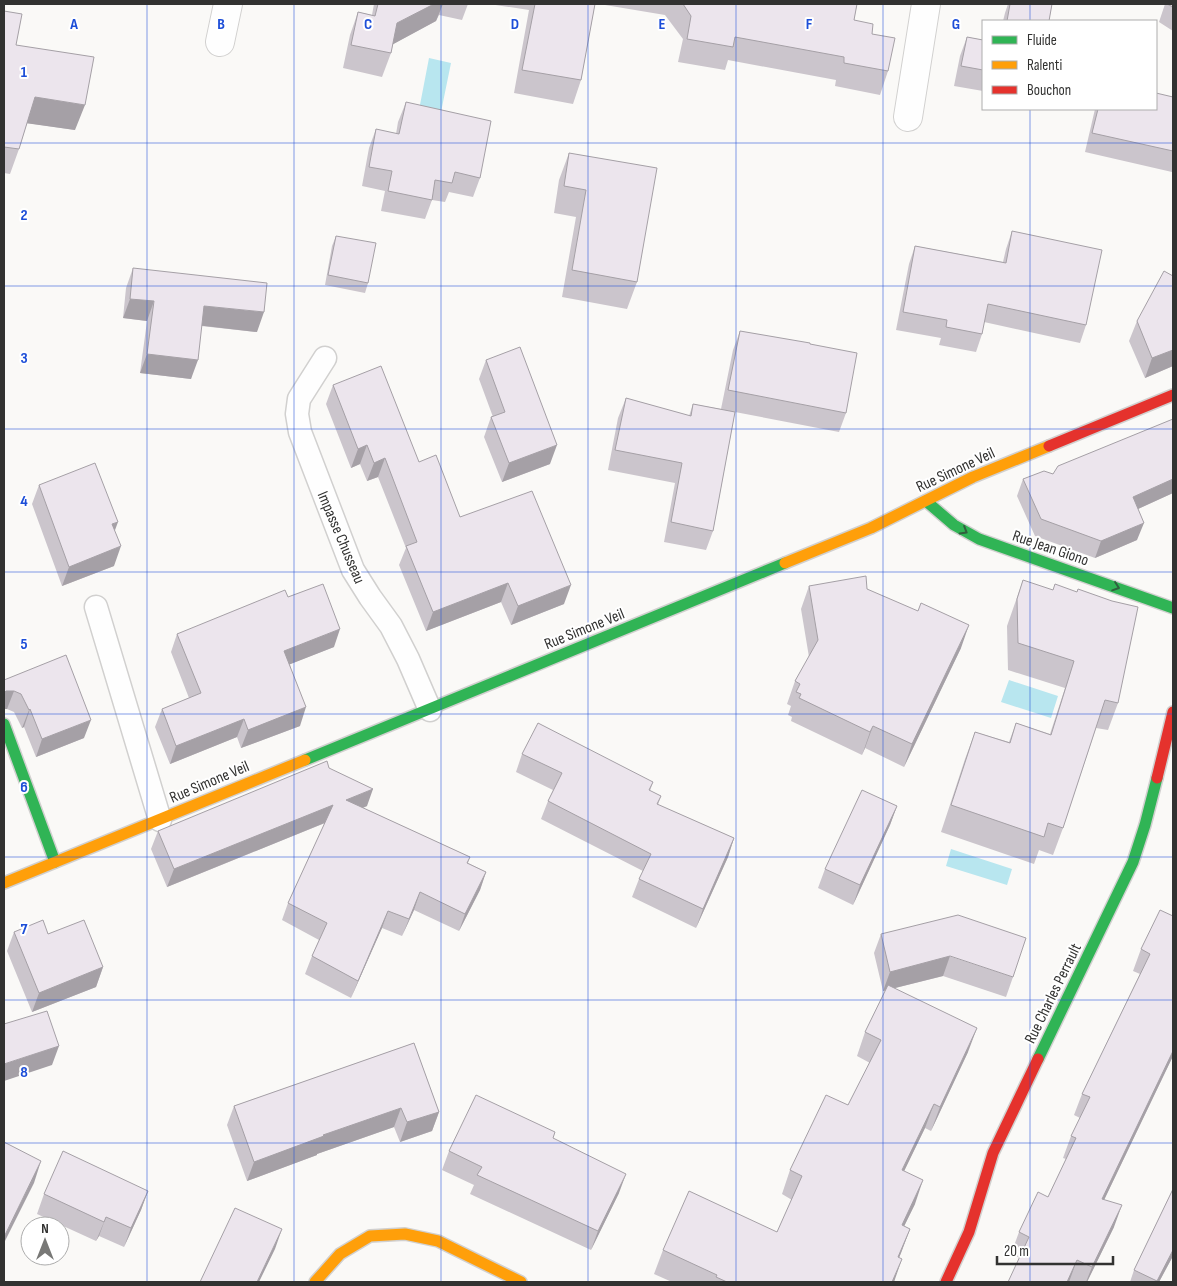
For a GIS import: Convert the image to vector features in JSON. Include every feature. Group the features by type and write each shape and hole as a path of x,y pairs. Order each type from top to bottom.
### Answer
{"main road":[{"name":"Rue Simone Veil","path":"4,883 871,528 973,477 1173,395"},
{"name":"Rue Jean Giono","path":"926,501 954,525 979,539 1173,608"},
{"name":"Rue Charles Perrault","path":"946,1282 969,1232 993,1153 1133,862 1145,826 1173,712"},
{"path":"4,724 55,862"},
{"path":"315,1282 340,1254 370,1236 405,1234 438,1241 521,1282"}],"street":[{"path":"220,42 228,4"},
{"path":"908,117 926,4"}],"lane":[{"name":"Impasse Chusseau","path":"325,358 299,399 297,414 300,432 353,570 391,626 408,659 430,710"},
{"path":"96,606 160,820"}],"water":[{"path":"429,58 451,63 441,112 419,110"},
{"path":"1009,680 1058,696 1051,718 1001,702"},
{"path":"951,849 1012,869 1007,885 946,866"}],"building":[{"path":"378,4 434,4 397,23 391,53 351,45 358,12 375,16"},
{"path":"535,4 595,4 581,80 522,70"},
{"path":"683,4 857,4 854,20 873,24 872,34 895,38 888,71 844,63 844,57 735,37 733,47 687,39 691,16"},
{"path":"1010,4 1052,4 1049,20 1007,20"},
{"path":"4,11 22,14 16,45 94,57 85,105 35,97 19,149 4,147"},
{"path":"967,37 982,40 982,70 961,66"},
{"path":"1157,93 1173,97 1173,151 1092,133 1098,110 1157,110"},
{"path":"406,102 491,121 480,178 455,172 452,183 435,180 432,200 388,191 392,171 369,167 376,129 399,134"},
{"path":"569,153 657,168 637,282 572,270 586,190 564,186"},
{"path":"1012,231 1102,250 1086,325 988,304 982,334 946,327 947,320 903,312 915,246 1006,263"},
{"path":"336,236 376,243 368,283 328,275"},
{"path":"133,268 267,283 264,312 204,306 198,360 147,354 154,301 130,299"},
{"path":"1164,271 1173,276 1173,350 1152,358 1137,321"},
{"path":"740,331 857,353 846,413 728,390"},
{"path":"520,347 557,445 509,463 491,417 505,412 486,360"},
{"path":"381,366 419,462 436,455 460,517 532,491 571,585 518,606 508,583 433,612 406,546 417,542 385,458 374,463 367,445 358,449 333,385"},
{"path":"626,398 691,416 693,404 735,412 713,531 671,522 682,463 615,450"},
{"path":"1173,419 1173,479 1133,497 1144,523 1101,541 1041,519 1023,479 1044,471 1053,474 1058,466"},
{"path":"95,463 118,522 112,524 121,546 69,567 39,485"},
{"path":"866,576 867,589 918,611 921,603 969,625 912,744 873,726 870,732 799,698 801,694 796,692 800,684 795,681 818,640 809,586"},
{"path":"1023,580 1053,590 1055,584 1077,592 1078,589 1112,601 1138,607 1118,703 1105,700 1063,828 1048,823 1044,837 951,805 975,732 1010,743 1016,723 1051,735 1074,661 1018,643 1017,599"},
{"path":"323,584 340,629 284,651 306,707 248,730 244,719 176,746 162,709 201,693 177,634 285,590 288,597"},
{"path":"66,655 91,720 42,739 30,709 21,694 14,691 6,691 4,693 4,680"},
{"path":"538,723 653,782 649,790 661,796 657,804 734,838 703,909 639,879 651,854 548,801 562,773 522,754"},
{"path":"327,761 329,768 373,789 346,800 470,857 467,863 486,872 465,914 420,892 409,919 388,911 358,981 312,956 327,923 288,903 333,805 174,869 158,831"},
{"path":"862,790 897,806 860,885 825,869"},
{"path":"1160,910 1173,916 1173,1051 1102,1199 1122,1205 1092,1267 1077,1260 1067,1282 1008,1282 1029,1237 1019,1232 1038,1192 1048,1197 1076,1138 1071,1136 1090,1097 1082,1094 1150,954 1141,949"},
{"path":"958,915 1026,938 1013,977 950,956 890,972 881,934"},
{"path":"43,920 48,934 84,920 103,967 39,993 14,932"},
{"path":"888,985 977,1028 940,1107 934,1104 902,1170 923,1180 902,1225 910,1229 898,1257 902,1259 892,1282 727,1282 716,1277 717,1275 663,1250 689,1191 777,1232 802,1176 790,1170 826,1095 848,1105 881,1040 865,1032"},
{"path":"47,1011 59,1046 4,1064 4,1024"},
{"path":"414,1043 439,1112 407,1122 401,1108 323,1135 254,1162 234,1106"},
{"path":"476,1095 555,1132 553,1138 626,1174 598,1231 477,1175 482,1167 449,1151"},
{"path":"4,1142 41,1161 4,1237"},
{"path":"63,1151 148,1191 131,1228 106,1217 104,1222 44,1194"},
{"path":"1173,1189 1173,1250 1157,1281 1134,1270"},
{"path":"235,1208 282,1229 257,1282 200,1282"}],"traffic: fast":[{"path":"926,501 954,525 979,539 1173,608"},
{"path":"305,760 785,563"},
{"path":"4,724 55,862"},
{"path":"1038,1059 1133,862 1157,778"}],"traffic: slow":[{"path":"785,563 871,528 973,477 1049,446"},
{"path":"4,883 305,760"},
{"path":"315,1282 340,1254 370,1236 405,1234 438,1241 521,1282"}],"traffic: jam":[{"path":"1049,446 1173,395"},
{"path":"1157,778 1173,712"},
{"path":"946,1282 969,1232 993,1153 1038,1059"}]}
